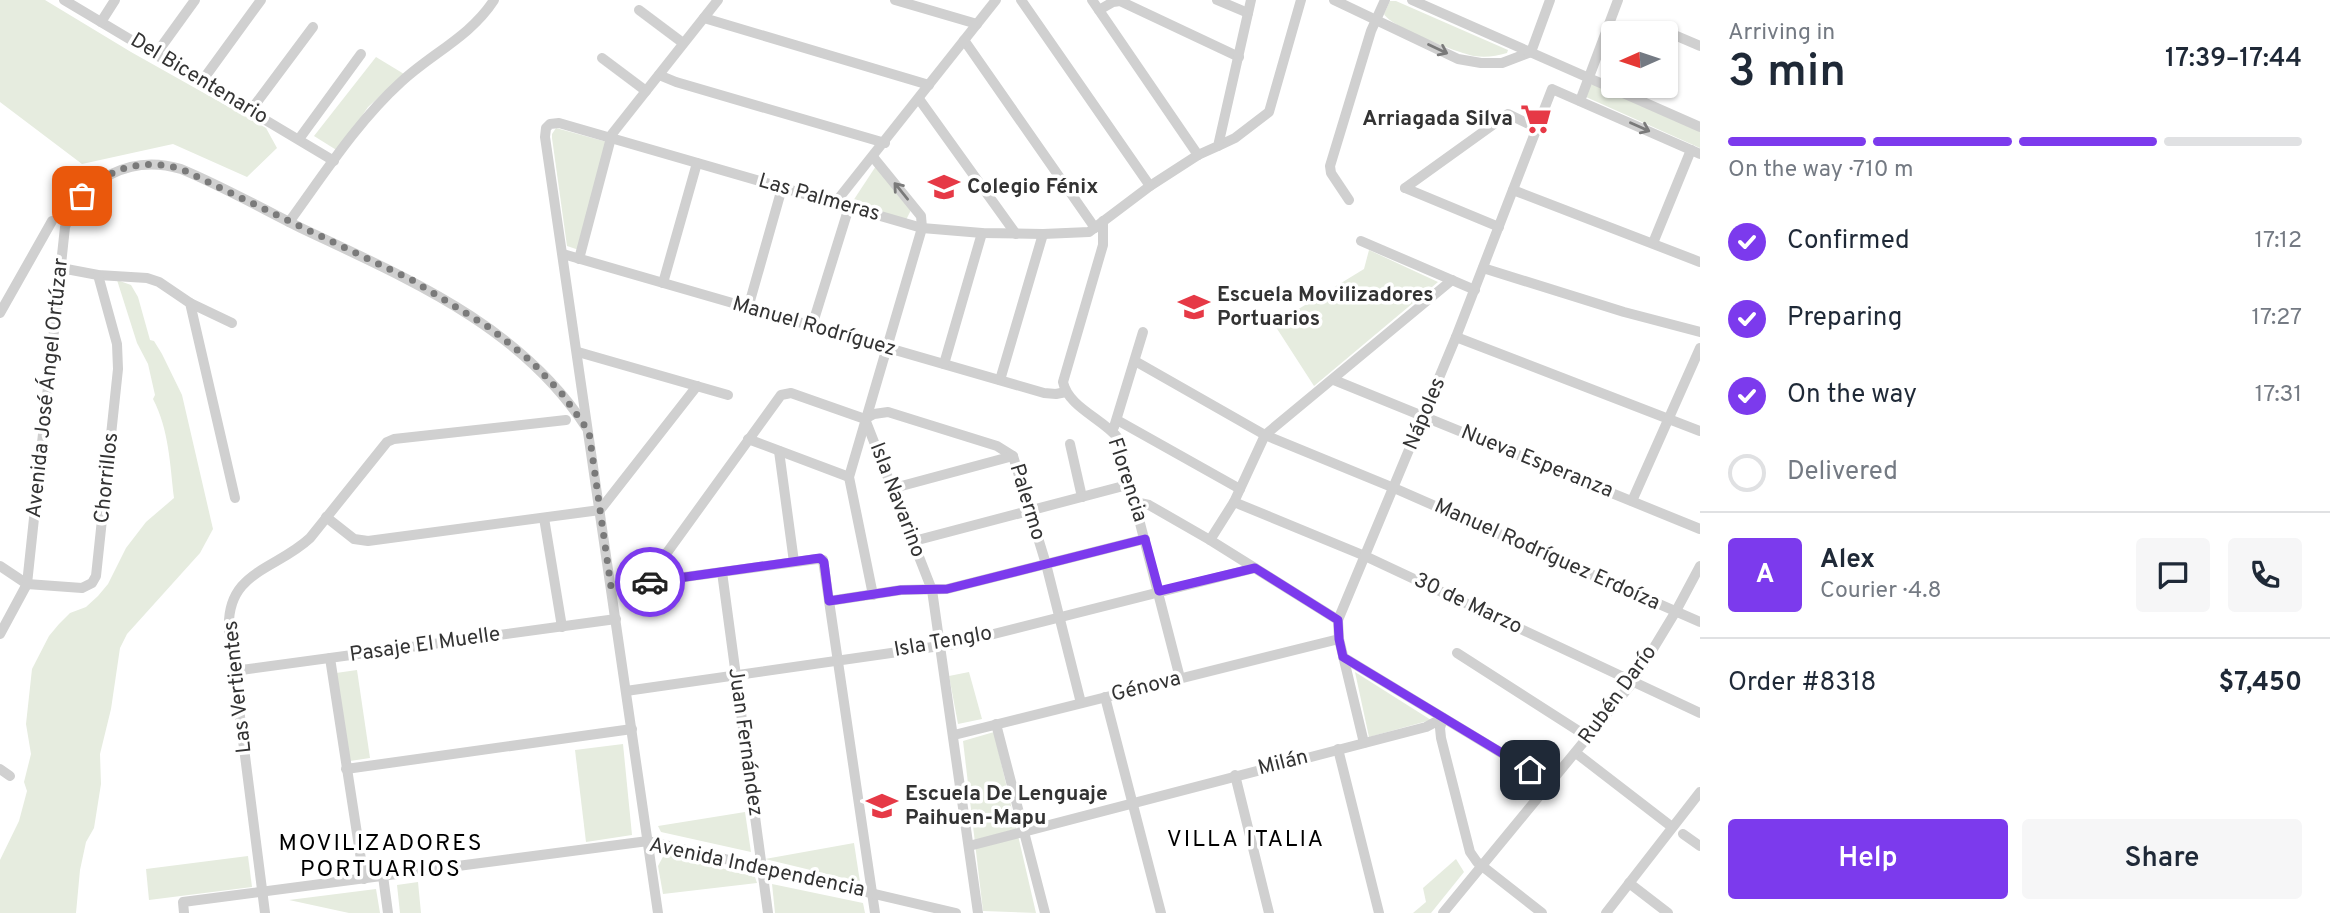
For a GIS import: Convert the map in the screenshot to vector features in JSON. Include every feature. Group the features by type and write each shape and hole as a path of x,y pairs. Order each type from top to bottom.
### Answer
{"street":[{"name":"Del Bicentenario","path":"64,0 334,161"},
{"path":"101,22 115,0"},
{"path":"156,54 195,0"},
{"path":"202,81 261,0"},
{"path":"289,222 363,122 401,82 466,33 494,0"},
{"path":"579,259 611,137 718,0"},
{"path":"835,203 996,0"},
{"path":"1021,0 1150,186"},
{"path":"1091,0 1198,155"},
{"path":"1217,0 1248,13"},
{"path":"1218,146 1251,0"},
{"path":"1099,225 1150,186 1198,155 1235,138 1269,112 1300,0"},
{"path":"1334,0 1437,50 1470,61 1502,63 1531,52 1550,0"},
{"path":"1349,200 1330,166 1371,31 1385,0"},
{"path":"1412,0 1700,127"},
{"path":"1618,0 1580,101 1695,152 1653,243"},
{"path":"900,1 977,24"},
{"path":"1099,10 1120,1 1238,57"},
{"path":"639,10 683,43"},
{"path":"704,18 929,85"},
{"path":"251,110 313,27"},
{"path":"1678,37 1700,46"},
{"path":"964,40 1099,225 1103,245 1064,377 1066,392"},
{"path":"299,139 361,54"},
{"path":"602,58 646,91"},
{"path":"659,75 885,143"},
{"name":"Nápoles","path":"1364,743 1339,639 1338,620 1457,337 1552,89 1580,101"},
{"path":"919,99 1016,234"},
{"path":"1499,227 1405,188 1508,114 1537,128"},
{"name":"Las Palmeras","path":"563,254 545,137 548,125 559,122 922,228 1043,234 1084,233 1099,225"},
{"path":"873,157 921,216 922,228"},
{"path":"663,283 697,163"},
{"name":"Avenida José Ángel Ortúzar","path":"0,634 27,584 65,226 75,205 99,180 131,166 162,164 181,169 412,280 490,328 519,350 548,378 589,432"},
{"path":"748,308 782,188"},
{"path":"1513,190 1700,261"},
{"path":"812,326 849,207"},
{"path":"0,313 52,221"},
{"name":"Isla Navarino","path":"849,477 922,228"},
{"path":"944,364 982,233"},
{"path":"1000,380 1043,234"},
{"path":"1361,242 1475,290"},
{"path":"563,254 658,913"},
{"name":"Manuel Rodríguez","path":"563,254 1051,394 1066,392"},
{"path":"61,268 98,275 153,279 190,303 233,323"},
{"path":"1483,268 1624,312 1700,332"},
{"name":"Chorrillos","path":"27,584 82,587 92,583 96,576 118,369 117,344 98,275"},
{"path":"1210,540 1234,502 1265,435 1452,280"},
{"path":"190,303 235,498"},
{"path":"1143,332 1115,425 1240,489"},
{"path":"1457,337 1700,431"},
{"path":"1632,500 1700,348"},
{"path":"578,352 728,395"},
{"name":"Manuel Rodríguez Erdoíza","path":"1135,361 1265,435 1394,488 1700,622"},
{"name":"Nueva Esperanza","path":"1334,380 1700,529"},
{"path":"326,517 350,536 363,541 600,510 697,386"},
{"name":"Florencia","path":"1066,392 1115,425 1180,678"},
{"name":"Palermo","path":"748,439 778,397 791,393 866,419 874,414 888,412 997,446 1013,456 1046,564 1081,703"},
{"name":"Isla Navarino","path":"866,419 932,590 978,913"},
{"name":"Las Vertientes","path":"265,913 228,622 230,606 237,591 256,573 304,544 387,442 394,439 566,420"},
{"path":"645,583 748,439 849,477 873,595"},
{"path":"1070,444 1082,497"},
{"path":"779,451 794,562"},
{"path":"894,488 1013,456"},
{"path":"914,541 1131,484"},
{"path":"1135,502 1149,505 1210,540 1338,620"},
{"name":"30 de Marzo","path":"1234,502 1365,556 1700,713"},
{"path":"544,518 562,627"},
{"path":"829,601 910,590 947,589 1145,539"},
{"path":"611,587 794,562 821,559 824,562 875,913"},
{"path":"0,566 27,584"},
{"name":"Rubén Darío","path":"1443,913 1633,682 1700,566"},
{"name":"Isla Tenglo","path":"626,691 954,644 1255,568"},
{"name":"Juan Fernández","path":"722,572 768,913"},
{"name":"Pasaje El Muelle","path":"234,671 616,620"},
{"name":"Génova","path":"954,734 1339,639"},
{"path":"1457,653 1588,737"},
{"path":"1343,657 1551,783"},
{"path":"330,658 363,878"},
{"path":"1105,697 1161,913"},
{"path":"1444,718 1440,728 1441,738 1467,846 1473,858 1542,913"},
{"name":"Milán","path":"969,846 1430,726 1444,718"},
{"path":"996,724 1045,913"},
{"path":"346,769 632,729"},
{"path":"1338,749 1379,913"},
{"path":"1576,752 1672,827"},
{"path":"1235,775 1269,913"},
{"path":"1606,913 1700,792"},
{"path":"1683,834 1700,846"},
{"name":"Avenida Independencia","path":"184,908 262,892 648,841 956,913"},
{"path":"383,876 388,913"},
{"path":"1629,883 1668,913"}],"shaded area":[{"path":"0,0 45,0 266,128 277,148 247,177 173,144 82,164 0,102"},
{"path":"1390,1 1396,1 1508,50 1507,53 1474,56 1425,39 1399,26 1384,14"},
{"path":"376,57 404,74 368,107 338,151 314,136"},
{"path":"1590,85 1601,87 1601,98 1626,98 1700,131 1700,148 1586,97"},
{"path":"556,128 607,142 579,250 567,246 552,138"},
{"path":"876,166 911,210 906,220 851,204"},
{"path":"1369,250 1438,282 1314,386 1274,324 1364,269"},
{"path":"117,280 131,285 138,297 150,340 154,341 162,354 182,395 213,529 200,553 127,634 120,648 111,709 100,754 101,784 94,828 86,842 80,870 76,913 0,913 0,860 19,821 27,791 24,782 31,754 26,724 32,669 49,636 70,613 86,607 98,596 108,584 126,548 146,522 174,498 166,435 153,399 155,395 148,364 137,343"},
{"path":"357,670 370,758 350,761 336,673"},
{"path":"969,672 982,719 958,724 949,676"},
{"path":"1355,672 1431,720 1369,737"},
{"path":"994,732 1036,913 983,911 963,741"},
{"path":"623,744 632,835 586,842 575,750"},
{"path":"745,812 751,852 661,832 658,826"},
{"path":"854,843 860,882 765,859"},
{"path":"665,853 755,877 757,883 663,894 658,866"},
{"path":"248,856 252,887 149,900 146,869"},
{"path":"1456,859 1464,872 1431,913 1413,913 1426,902 1423,888"},
{"path":"418,882 421,913 400,913 397,885"},
{"path":"772,884 863,903 865,913 775,913"},
{"path":"376,889 380,913 349,913 289,900"}],"way so far":[{"path":"82,196 99,180 120,169 151,163 181,169 412,280 490,328 519,350 548,378 589,432 611,587 650,582"}],"place":[{"name":"Arriagada Silva","path":"1536,119"},
{"name":"Colegio Fénix","path":"944,187"},
{"name":"Escuela Movilizadores Portuarios","path":"1194,307"},
{"name":"Escuela De Lenguaje Paihuen-Mapu","path":"882,806"}],"district":[{"name":"VILLA ITALIA","path":"1246,840"},
{"name":"MOVILIZADORES PORTUARIOS","path":"381,857"}],"route":[{"path":"650,582 820,558 824,562 829,601 901,590 947,589 1145,539 1159,591 1255,568 1338,620 1343,657 1530,770"}]}
